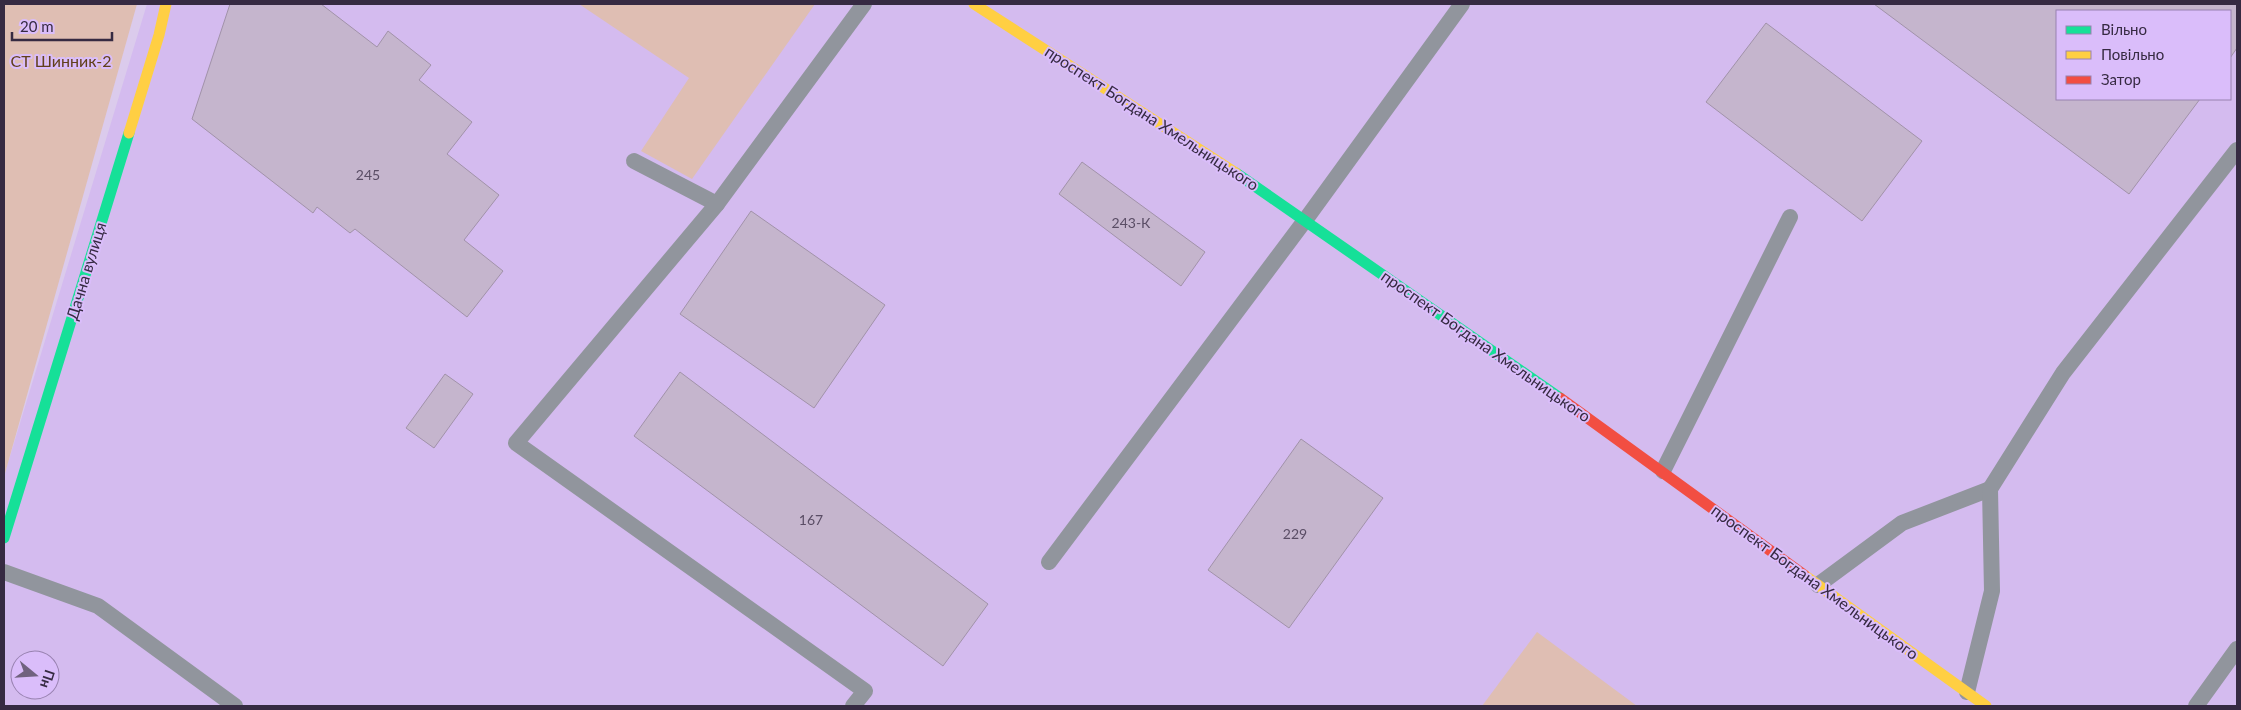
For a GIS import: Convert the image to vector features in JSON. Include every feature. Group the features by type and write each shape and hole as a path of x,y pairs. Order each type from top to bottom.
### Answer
{"main road":[{"name":"Дачна вулиця","path":"4,538 156,45 166,4"},
{"name":"проспект Богдана Хмельницького","path":"974,4 1041,45 1306,220 1663,470 1986,706"}],"lane":[{"path":"853,706 865,691 516,443 717,204 864,4"},
{"path":"1049,562 1306,220 1462,4"},
{"path":"1967,692 1992,591 1990,489 2063,373 2237,150"},
{"path":"634,161 717,204"},
{"path":"1663,470 1790,218"},
{"path":"1818,585 1902,523 1990,489"},
{"path":"4,572 98,606 234,706"},
{"path":"2196,706 2235,656"}],"shaded area":[{"path":"147,4 2237,4 2237,706 4,706 4,476"}],"green space":[{"name":"СТ Шинник-2","path":"4,4 137,4 4,477"},
{"path":"579,4 815,4 692,179 641,151 689,78"},
{"path":"1537,632 1637,706 1482,706"}],"building":[{"path":"230,4 321,4 377,47 388,31 431,65 419,80 472,122 447,154 499,195 464,240 503,271 467,317 355,229 350,233 317,207 313,213 192,119"},
{"path":"1874,4 2237,4 2237,48 2231,57 2231,10 2056,10 2056,100 2199,100 2129,194"},
{"path":"1766,23 1922,141 1862,221 1706,102"},
{"path":"1082,162 1205,252 1181,286 1059,194"},
{"path":"751,211 885,305 814,408 680,314"},
{"path":"680,372 988,604 943,666 634,436"},
{"path":"445,374 473,394 434,448 406,428"},
{"path":"1301,439 1383,498 1289,628 1208,570"}],"traffic: fast":[{"path":"4,538 129,133"},
{"path":"1236,173 1560,398"}],"traffic: slow":[{"path":"129,133 159,35 166,4"},
{"path":"974,4 1236,173"},
{"path":"1804,575 1986,706"}],"traffic: jam":[{"path":"1560,398 1804,575"}]}
